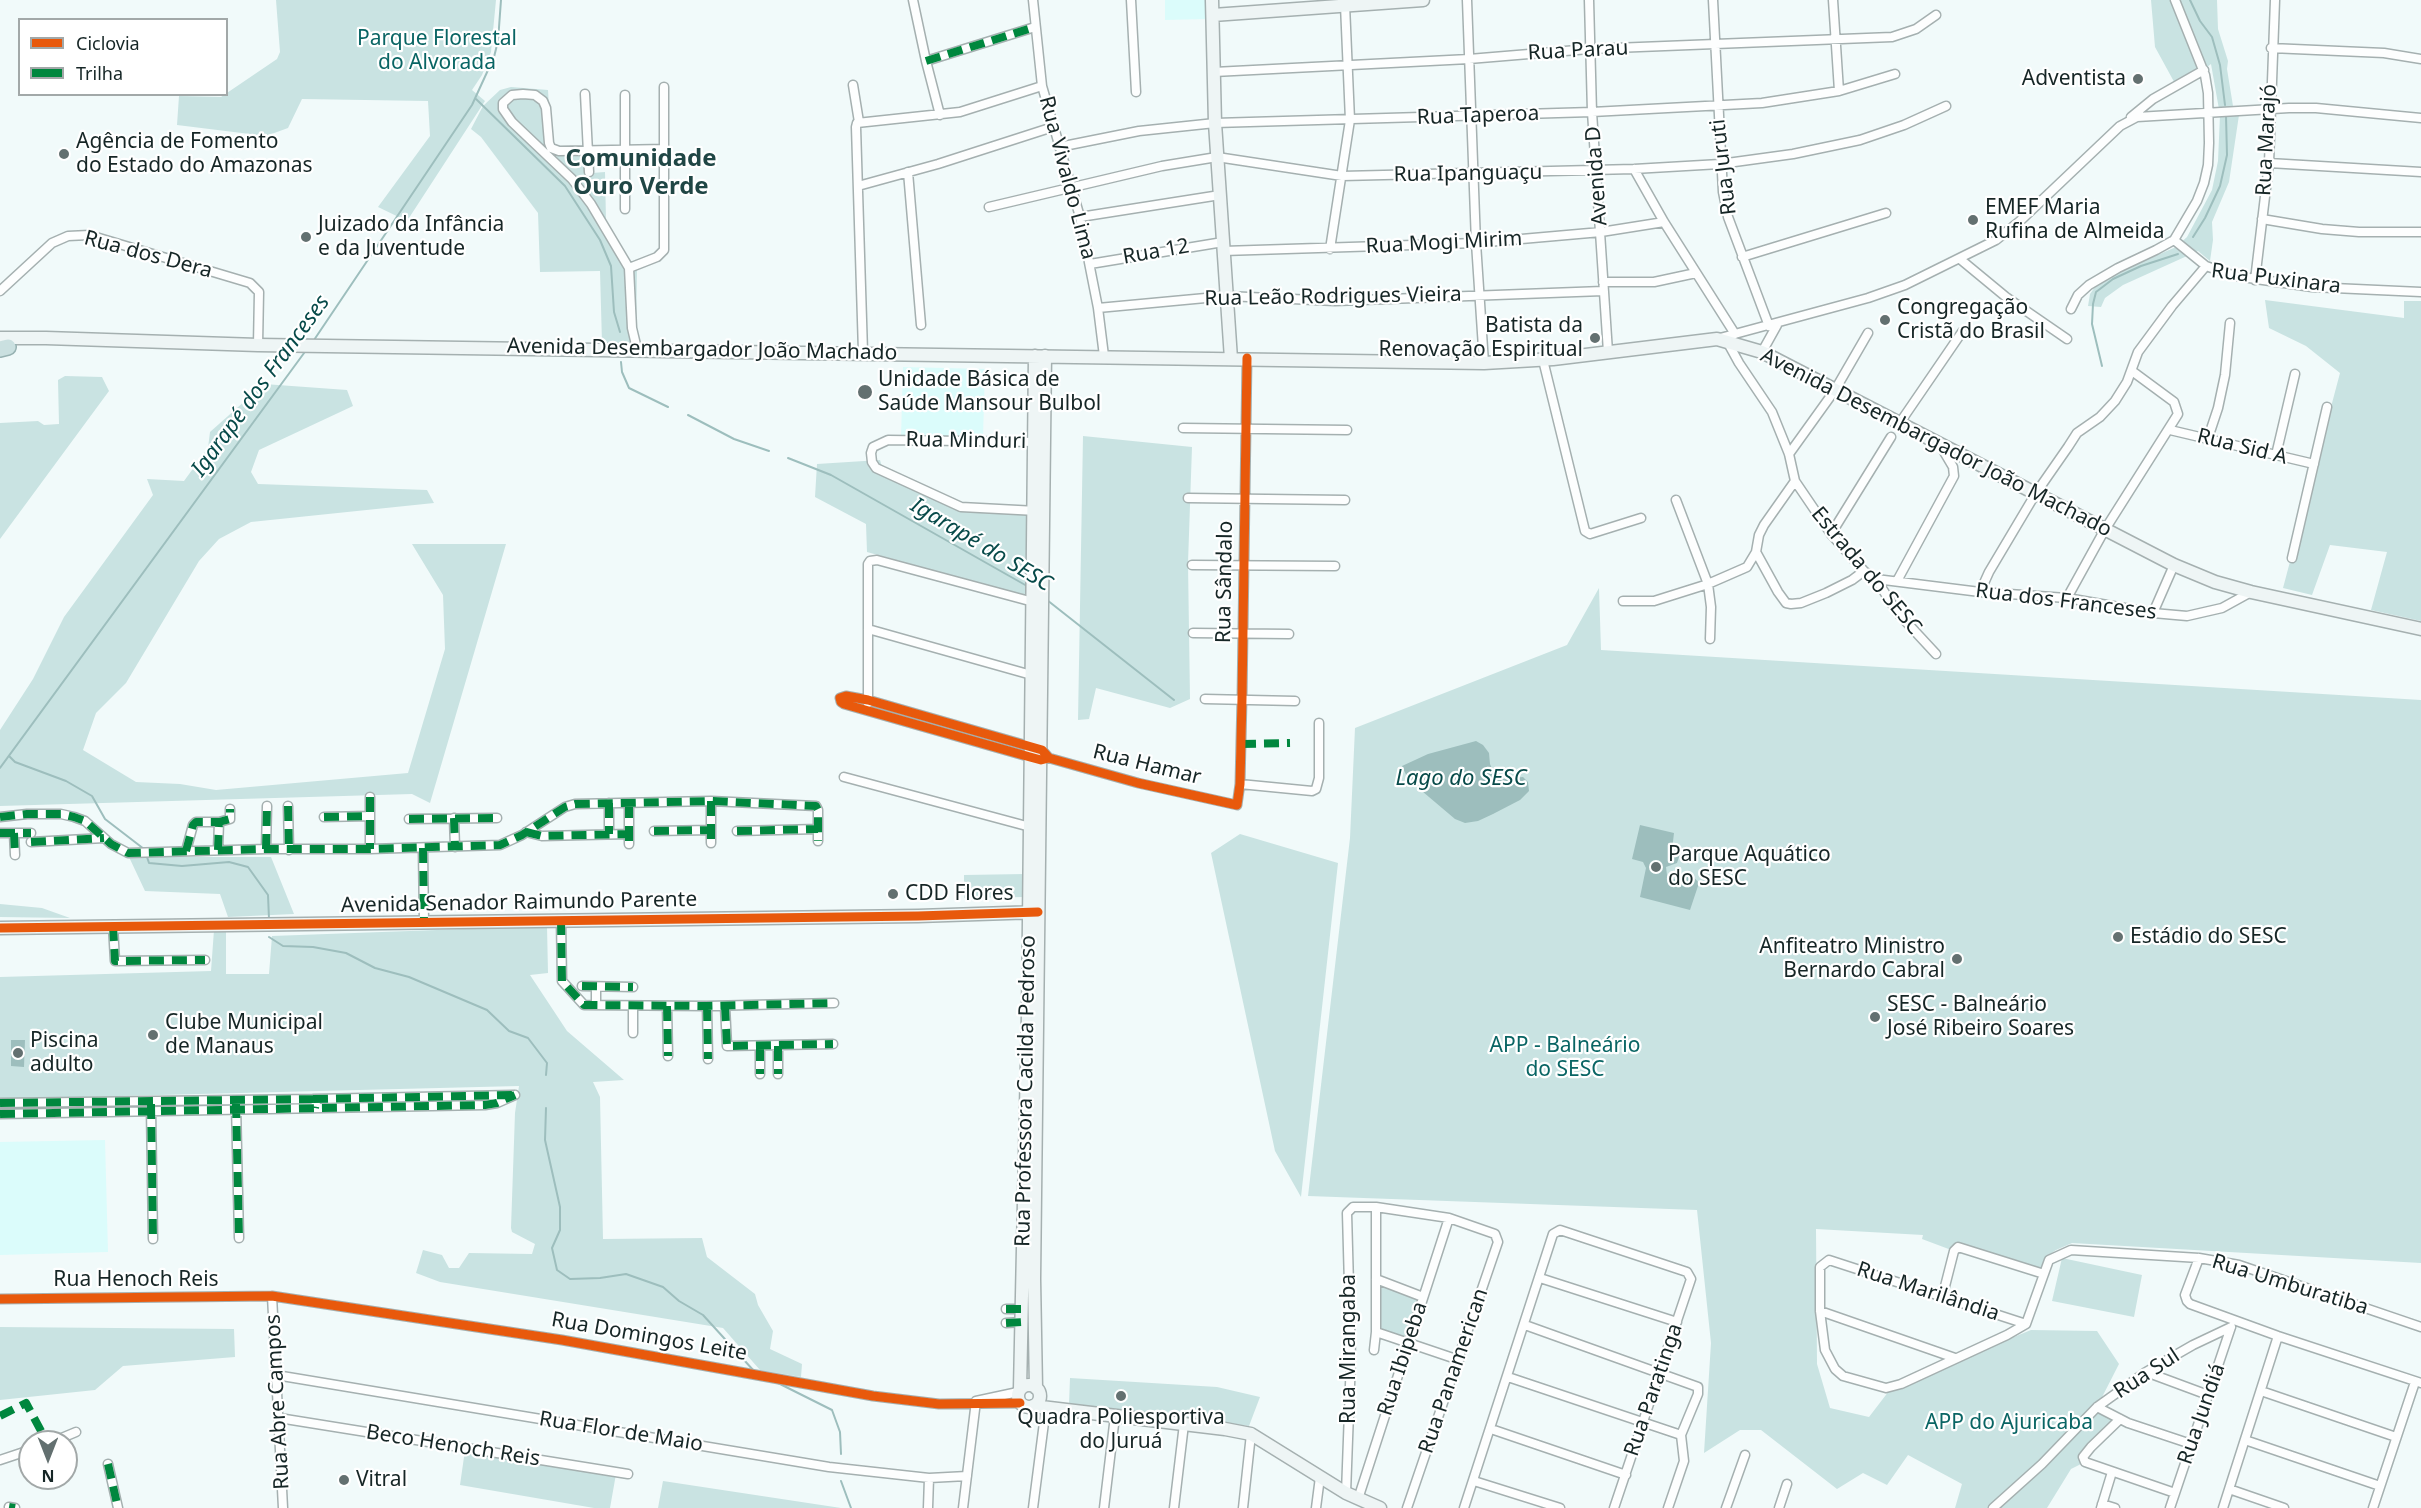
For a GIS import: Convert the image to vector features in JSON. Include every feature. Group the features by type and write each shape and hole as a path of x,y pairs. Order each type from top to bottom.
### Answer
{"street":[{"path":"913,0 940,116"},
{"name":"Rua Vivaldo Lima","path":"1033,0 1042,86 1080,217 1098,308 1104,356"},
{"path":"1131,0 1136,92"},
{"path":"1212,0 1215,123 1231,359"},
{"path":"1213,15 1345,2 1423,0"},
{"path":"1467,0 1476,243 1484,363"},
{"name":"Avenida D","path":"1589,0 1589,49 1608,352"},
{"name":"Rua Juruti","path":"1713,0 1720,164 1728,217 1742,257 1773,326"},
{"path":"1833,0 1839,91"},
{"path":"2071,309 2078,295 2089,285 2174,240 2197,201 2204,183 2208,165 2209,112 2204,70 2175,0"},
{"name":"Rua Marajó","path":"2255,280 2269,163 2271,48 2275,0"},
{"path":"1330,249 1350,120 1345,2"},
{"name":"Rua Parau","path":"1214,72 1469,59 1589,49 1714,46 1892,37 1916,29 1936,15"},
{"path":"926,62 1035,27"},
{"path":"2271,48 2421,58"},
{"path":"1727,339 1905,285 1996,240 2020,221 2153,99 2204,70"},
{"name":"Rua Taperoa","path":"1059,147 1139,131 1215,123 1593,112 1762,103 1839,91 1895,74"},
{"path":"853,85 859,122 856,127 862,352"},
{"path":"859,122 940,116 960,112 1042,86"},
{"path":"629,268 657,257 664,250 664,87"},
{"path":"638,349 632,328 629,268 591,204 572,179 512,122 503,109 503,103 512,95 523,94 535,95 543,100 546,108 549,143 551,148 559,151 665,149"},
{"path":"585,94 589,172"},
{"path":"624,95 625,209"},
{"name":"Rua Ipanguaçu","path":"989,207 1162,166 1217,157 1342,176 1634,169 1720,164 1793,154 1860,140 1905,125 1946,106"},
{"path":"2128,120 2152,115 2316,108 2421,118"},
{"path":"858,186 1053,127"},
{"path":"554,161 559,151"},
{"path":"2269,163 2421,172"},
{"name":"Estrada do SESC","path":"1634,169 1696,273 1739,363 1772,412 1789,454 1795,481 1831,534 1864,571 1876,579 1897,612 1936,654"},
{"path":"908,172 921,325"},
{"path":"1080,217 1220,195"},
{"path":"1742,257 1886,213"},
{"path":"2262,219 2331,230 2421,232"},
{"name":"Rua Mogi Mirim","path":"1223,246 1330,249 1476,243 1600,232 1664,222"},
{"name":"Rua dos Dera","path":"0,291 52,243 68,236 89,235 250,283 260,292 258,345"},
{"path":"2174,240 2206,266"},
{"name":"Rua 12","path":"1090,264 1223,246"},
{"path":"1960,259 2006,297 2067,339"},
{"name":"Rua Puxinara","path":"1980,592 1989,572 2036,493 2078,433 2100,417 2115,401 2132,371 2139,352 2172,306 2206,266 2255,280 2312,287 2421,292"},
{"name":"Rua Leão Rodrigues Vieira","path":"1098,308 1227,296 1335,301 1413,300 1603,287 1654,282 1696,273"},
{"path":"2208,438 2218,408 2225,375 2229,323"},
{"path":"1762,352 1773,326"},
{"path":"1899,424 1962,332"},
{"path":"1789,454 1835,390 1868,333"},
{"name":"Avenida Desembargador João Machado","path":"2,345 46,344 70,340 320,345 617,355 638,349 1484,363 1543,360 1727,339 1762,352 2036,493 2104,531 2174,565 2215,582 2252,592 2421,629"},
{"path":"1737,357 1746,346"},
{"name":"Rua Professora Cacilda Pedroso","path":"1019,1394 1023,1323 1034,828 1038,755 1040,356"},
{"name":"Rua Sândalo","path":"1237,805 1240,784 1248,358"},
{"path":"1543,360 1585,531 1590,534 1641,518"},
{"path":"2067,598 2104,531 2178,414 2177,406 2132,371"},
{"path":"2276,455 2295,374"},
{"path":"2292,558 2327,407"},
{"path":"1183,428 1347,430"},
{"name":"Rua Sid A","path":"2169,430 2314,464"},
{"path":"1831,534 1891,437"},
{"name":"Rua Minduri","path":"1039,442 888,440 873,447 872,462 876,468 961,507 1039,511"},
{"path":"1897,581 1954,476 1953,467 1940,445"},
{"path":"1623,601 1654,601 1708,584 1747,567 1756,552 1759,535 1764,525 1795,481"},
{"path":"1188,498 1345,500"},
{"path":"1676,500 1708,584 1711,608 1710,639"},
{"path":"1756,552 1786,603 1801,603 1852,580 1864,571"},
{"path":"868,710 868,564 873,559 1037,603"},
{"path":"1192,565 1335,566"},
{"path":"2153,613 2174,565"},
{"name":"Rua dos Franceses","path":"1876,579 1980,592 2067,598 2153,613 2187,616 2223,608 2252,592"},
{"path":"868,629 1037,676"},
{"path":"1192,633 1289,634"},
{"path":"846,696 868,700 1038,755 844,704 840,698 846,696"},
{"path":"1205,699 1294,700"},
{"path":"1240,784 1316,789 1319,778 1319,723"},
{"name":"Rua Hamar","path":"1038,755 1138,783 1237,805"},
{"path":"844,777 1034,828"},
{"path":"370,797 370,849"},
{"path":"711,801 711,843"},
{"path":"0,817 61,814 85,821 121,850 138,853 423,848 500,845 526,832 565,807 575,804 711,801 816,806 819,810 818,841"},
{"path":"609,803 609,834"},
{"path":"628,803 629,844"},
{"path":"266,849 267,806"},
{"path":"288,806 289,850"},
{"path":"186,851 193,825 196,822 219,822 230,819 230,809"},
{"path":"324,817 370,816"},
{"path":"454,818 454,847"},
{"path":"409,819 497,818"},
{"path":"218,850 219,822"},
{"path":"737,831 818,829"},
{"path":"654,831 711,830"},
{"path":"526,832 542,836 629,834"},
{"path":"0,833 31,837 104,838"},
{"path":"14,833 15,855"},
{"path":"423,848 424,922"},
{"name":"Rua Professora Cacilda Pedroso","path":"1033,912 1034,1279 1037,1390"},
{"name":"Avenida Senador Raimundo Parente","path":"0,928 918,916 1033,912"},
{"path":"561,920 562,981 580,1003 707,1006 834,1002"},
{"path":"113,926 115,961 205,960"},
{"path":"582,986 633,987"},
{"path":"596,987 596,1005"},
{"path":"725,1005 726,1046 833,1044"},
{"path":"633,1006 633,1033"},
{"path":"667,1006 668,1056"},
{"path":"707,1006 708,1059"},
{"path":"760,1046 760,1074"},
{"path":"778,1046 778,1074"},
{"path":"0,1114 151,1111 236,1105 314,1103 485,1105 497,1103 514,1095"},
{"path":"0,1104 151,1101 236,1105"},
{"path":"151,1101 153,1239"},
{"path":"29,1103 30,1114"},
{"path":"236,1105 239,1238"},
{"name":"Rua Mirangaba","path":"1346,1493 1351,1358 1347,1216 1353,1207 1376,1207"},
{"path":"1374,1350 1376,1207 1449,1218"},
{"name":"Rua Panamerican","path":"1407,1508 1498,1242 1495,1234 1449,1218"},
{"name":"Rua Ibipeba","path":"1358,1499 1449,1218"},
{"name":"Rua Paratinga","path":"1540,1278 1553,1234 1560,1230 1687,1272 1690,1283 1614,1508"},
{"path":"1942,1298 1954,1251 1961,1246 2044,1274"},
{"name":"Rua Umburatiba","path":"2026,1324 2049,1260 2071,1250 2199,1258 2239,1265 2421,1326"},
{"path":"2199,1258 2188,1284 2187,1301 2232,1324 2278,1336 2418,1382 2396,1437 2373,1508"},
{"name":"Rua Marilândia","path":"1820,1311 1820,1267 1829,1260 2026,1324"},
{"path":"1464,1508 1540,1278 1677,1323"},
{"path":"1376,1279 1423,1296"},
{"name":"Rua Henoch Reis","path":"0,1299 272,1296"},
{"name":"Rua Domingos Leite","path":"272,1296 562,1340 750,1372 873,1396 973,1403 1019,1394"},
{"name":"Rua Abre Campos","path":"272,1296 283,1508"},
{"path":"1006,1309 1023,1309"},
{"path":"1955,1358 1820,1311 1825,1350 1835,1369 1843,1376 1854,1380 1877,1387 1891,1388 2007,1335 2026,1324"},
{"path":"1006,1323 1023,1323"},
{"name":"Rua Sul","path":"1993,1508 2042,1464 2097,1407 2146,1372 2232,1324"},
{"name":"Rua Jundiá","path":"2170,1508 2232,1324"},
{"path":"1525,1326 1696,1385 1698,1394 1681,1435 1684,1461 1668,1508"},
{"path":"1376,1332 1459,1360"},
{"path":"2223,1508 2278,1336"},
{"path":"2146,1372 2208,1395"},
{"name":"Rua Flor de Maio","path":"276,1375 829,1467 929,1478 967,1476"},
{"path":"1508,1377 1681,1435"},
{"path":"1066,1410 1026,1385 1019,1394 1026,1406 1251,1434 1346,1493 1377,1508"},
{"path":"1033,1406 1039,1400 1037,1390"},
{"path":"2261,1390 2396,1437"},
{"path":"963,1508 973,1403"},
{"path":"1033,1508 1046,1407"},
{"path":"2097,1407 2120,1419 2191,1444"},
{"path":"1104,1508 1115,1416"},
{"name":"Beco Henoch Reis","path":"279,1418 628,1474"},
{"path":"2120,1419 2091,1447 2083,1457 2085,1462 2175,1493"},
{"path":"1174,1508 1184,1424"},
{"path":"1491,1429 1626,1475"},
{"path":"1243,1508 1251,1434"},
{"path":"2245,1440 2380,1486"},
{"path":"0,1460 18,1454"},
{"path":"1726,1508 1745,1455"},
{"path":"108,1464 118,1508"},
{"path":"2112,1472 2101,1506 2115,1508"},
{"path":"1316,1508 1320,1477"},
{"path":"928,1508 929,1478"},
{"path":"1474,1481 1560,1508"},
{"path":"1779,1508 1787,1484"},
{"path":"2229,1490 2284,1508"},
{"path":"9,1508 15,1508"}],"shaded area":[{"path":"1165,0 1206,0 1207,19 1165,20"},
{"path":"903,367 985,369 983,437 901,437"},
{"path":"105,1140 108,1252 0,1255 0,1142"}],"green space":[{"name":"Parque Florestal do Alvorada","path":"276,0 496,0 491,52 482,75 472,90 485,101 407,221 378,207 430,136 428,101 302,99 288,128 266,136 177,125 179,96 228,96 228,92 277,59 280,52"},
{"path":"2151,0 2217,0 2218,29 2228,61 2227,69 2233,106 2239,115 2229,182 2212,222 2213,240 2210,261 2198,251 2123,285 2105,298 2101,307 2088,306 2090,294 2095,287 2114,274 2176,247 2187,237 2212,190 2218,161 2220,115 2211,64 2178,89 2155,47"},
{"path":"511,87 548,90 551,143 554,149 590,153 592,173 605,172 606,221 629,262 637,269 636,343 602,343 600,271 540,272 538,213 481,137 471,129 483,106 500,90"},
{"path":"2265,300 2404,318 2404,301 2421,301 2421,621 2371,610 2387,552 2330,545 2312,595 2283,588 2340,373 2306,346 2269,328"},
{"path":"65,376 102,377 109,391 0,539 0,423 38,421 44,425 59,424 58,380"},
{"path":"264,384 347,390 353,406 259,450 251,472 258,484 427,490 434,503 251,522 219,539 199,561 126,683 96,713 83,750 136,782 180,784 216,790 408,773 445,649 443,595 412,544 506,544 430,803 412,794 0,806 0,730 33,679 64,617 153,495 147,479 184,481 208,448 210,432"},
{"path":"1083,436 1192,447 1188,563 1190,699 1170,708 1096,688 1089,719 1078,720"},
{"path":"880,460 884,474 963,510 1034,515 1033,598 867,552 866,524 815,497 817,464"},
{"name":"SESC - Balneário José Ribeiro Soares","path":"1599,588 1601,650 2421,700 2421,1263 2072,1243 2046,1257 2040,1273 1961,1246 1954,1251 1922,1239 1923,1235 1816,1229 1817,1364 1830,1408 1869,1417 1892,1387 2031,1330 2097,1331 2119,1364 2097,1407 2120,1419 2091,1447 2085,1462 2071,1469 2047,1508 1955,1508 1962,1484 1908,1455 1887,1485 1863,1473 1837,1489 1761,1430 1740,1430 1704,1453 1711,1343 1697,1210 1308,1196 1350,838 1355,728 1567,645"},
{"path":"1240,834 1338,863 1301,1197 1275,1151 1211,853"},
{"path":"129,857 271,857 294,914 228,917 220,894 145,891"},
{"path":"1025,874 1025,897 964,898 964,875"},
{"path":"0,904 42,908 70,918 0,917"},
{"path":"547,926 548,973 530,975 567,1031 624,1080 593,1082 600,1097 603,1239 702,1238 707,1257 755,1294 758,1305 773,1331 770,1349 802,1364 801,1377 760,1370 723,1328 440,1282 416,1273 423,1250 442,1255 449,1268 459,1268 469,1253 532,1254 535,1244 512,1232 511,1228 515,1113 519,1086 0,1099 0,977 211,971 214,930 226,930 226,974 269,974 272,936"},
{"path":"2062,1258 2142,1275 2134,1317 2052,1301"},
{"path":"1376,1279 1423,1297 1410,1342 1376,1332"},
{"path":"0,1327 234,1329 235,1357 123,1366 95,1390 0,1400"},
{"path":"1070,1378 1217,1387 1260,1397 1249,1426 1069,1405"},
{"path":"465,1450 616,1474 610,1508 594,1508 460,1485"},
{"path":"663,1481 841,1508 658,1508"}],"water":[{"name":"Lago do SESC","path":"1476,741 1483,745 1489,753 1494,773 1502,779 1523,777 1528,782 1529,791 1520,800 1493,814 1478,821 1465,823 1455,819 1408,779 1402,766 1428,754"},
{"name":"Parque Aquático do SESC","path":"1640,825 1674,833 1672,850 1680,854 1677,863 1666,867 1667,875 1672,880 1679,878 1684,872 1689,872 1699,883 1690,910 1640,897 1646,868 1643,862 1632,859"},
{"name":"Piscina adulto","path":"11,1040 25,1040 24,1067 11,1066"}],"waterway":[{"name":"Igarapé dos Franceses","path":"314,340 472,105 494,57 498,41 501,0"},
{"path":"2190,0 2200,21 2212,37 2220,65 2225,105"},
{"name":"Igarapé do SESC","path":"476,99 565,186 600,240 611,266 614,312 620,332"},
{"path":"2193,237 2220,186 2227,155 2226,116"},
{"path":"2102,366 2092,324 2096,292 2113,279 2141,266 2178,254"},
{"name":"Igarapé dos Franceses","path":"0,768 307,349"},
{"name":"Igarapé do SESC","path":"621,362 622,372 629,388 668,407"},
{"name":"Igarapé do SESC","path":"688,415 734,439 769,451"},
{"name":"Igarapé do SESC","path":"788,458 831,475 1027,586"},
{"name":"Igarapé do SESC","path":"1047,600 1174,700"},
{"path":"9,756 15,762 66,781 92,796 105,819 144,849"},
{"path":"146,854 149,863 182,866 229,862 248,867 268,895 269,919"},
{"path":"269,937 283,946 313,947 346,953 375,968 409,977 487,1010 509,1031 528,1038 547,1063 546,1075"},
{"path":"546,1108 545,1140 560,1207 560,1230 552,1248 557,1270 570,1279 626,1274 663,1287 679,1301 703,1315 754,1371"},
{"path":"778,1383 832,1410 840,1432 841,1454"},
{"path":"841,1481 851,1508"}],"marked path":[{"path":"926,61 1035,27"},
{"path":"1241,744 1290,743"},
{"path":"370,797 370,849"},
{"path":"711,801 711,843"},
{"path":"0,817 27,814 61,814 74,817 85,821 111,844 128,853 370,849 500,845 522,835 565,807 575,804 711,801 816,806 818,841"},
{"path":"609,803 609,834"},
{"path":"629,803 629,844"},
{"path":"266,849 267,806"},
{"path":"288,806 289,850"},
{"path":"218,850 219,822 230,819 230,809"},
{"path":"324,817 370,816"},
{"path":"454,818 455,847"},
{"path":"409,819 497,818"},
{"path":"186,851 193,825 196,822 219,822"},
{"path":"737,831 818,829"},
{"path":"654,831 711,830"},
{"path":"526,832 542,836 629,834"},
{"path":"0,833 31,833"},
{"path":"14,833 15,855"},
{"path":"31,842 104,838"},
{"path":"423,848 424,922"},
{"path":"561,920 562,981 584,1005 707,1006 834,1003"},
{"path":"113,926 115,961 205,960"},
{"path":"582,986 633,987"},
{"path":"667,1006 668,1056"},
{"path":"707,1006 708,1059"},
{"path":"725,1006 727,1046 833,1044"},
{"path":"760,1046 760,1074"},
{"path":"778,1046 778,1074"},
{"path":"313,1099 515,1095"},
{"path":"0,1114 485,1105 497,1103 515,1095"},
{"path":"0,1103 313,1099 316,1102 315,1108"},
{"path":"236,1103 239,1238"},
{"path":"151,1104 153,1239"},
{"path":"1006,1309 1023,1309"},
{"path":"1006,1323 1023,1322"},
{"path":"0,1416 26,1403 41,1430"},
{"path":"108,1464 118,1508"},
{"path":"9,1507 15,1508"}],"cycle path":[{"path":"1049,758 1042,750 868,700 846,696 840,698 844,704 1041,760 1049,758 1138,783 1237,805 1240,784 1242,698 1247,358"},
{"path":"0,928 918,916 1038,912"},
{"path":"0,1299 272,1296 562,1340 873,1396 939,1404 1020,1403"}],"place":[{"name":"Adventista","path":"2138,79"},
{"name":"Agência de Fomento do Estado do Amazonas","path":"64,154"},
{"name":"EMEF Maria Rufina de Almeida","path":"1973,220"},
{"name":"Juizado da Infância e da Juventude","path":"306,237"},
{"name":"Congregação Cristã do Brasil","path":"1885,320"},
{"name":"Batista da Renovação Espiritual","path":"1595,338"},
{"name":"Unidade Básica de Saúde Mansour Bulbol","path":"865,392"},
{"name":"Parque Aquático do SESC","path":"1656,867"},
{"name":"CDD Flores","path":"893,894"},
{"name":"Estádio do SESC","path":"2118,937"},
{"name":"Anfiteatro Ministro Bernardo Cabral","path":"1957,959"},
{"name":"SESC - Balneário José Ribeiro Soares","path":"1875,1017"},
{"name":"Clube Municipal de Manaus","path":"153,1035"},
{"name":"Piscina adulto","path":"18,1053"},
{"name":"Quadra Poliesportiva do Juruá","path":"1121,1396"},
{"name":"Vitral","path":"344,1480"}],"district":[{"name":"Comunidade Ouro Verde","path":"641,173"}],"park label":[{"name":"APP - Balneário do SESC","path":"1565,1058"},
{"name":"APP do Ajuricaba","path":"2009,1423"}]}
